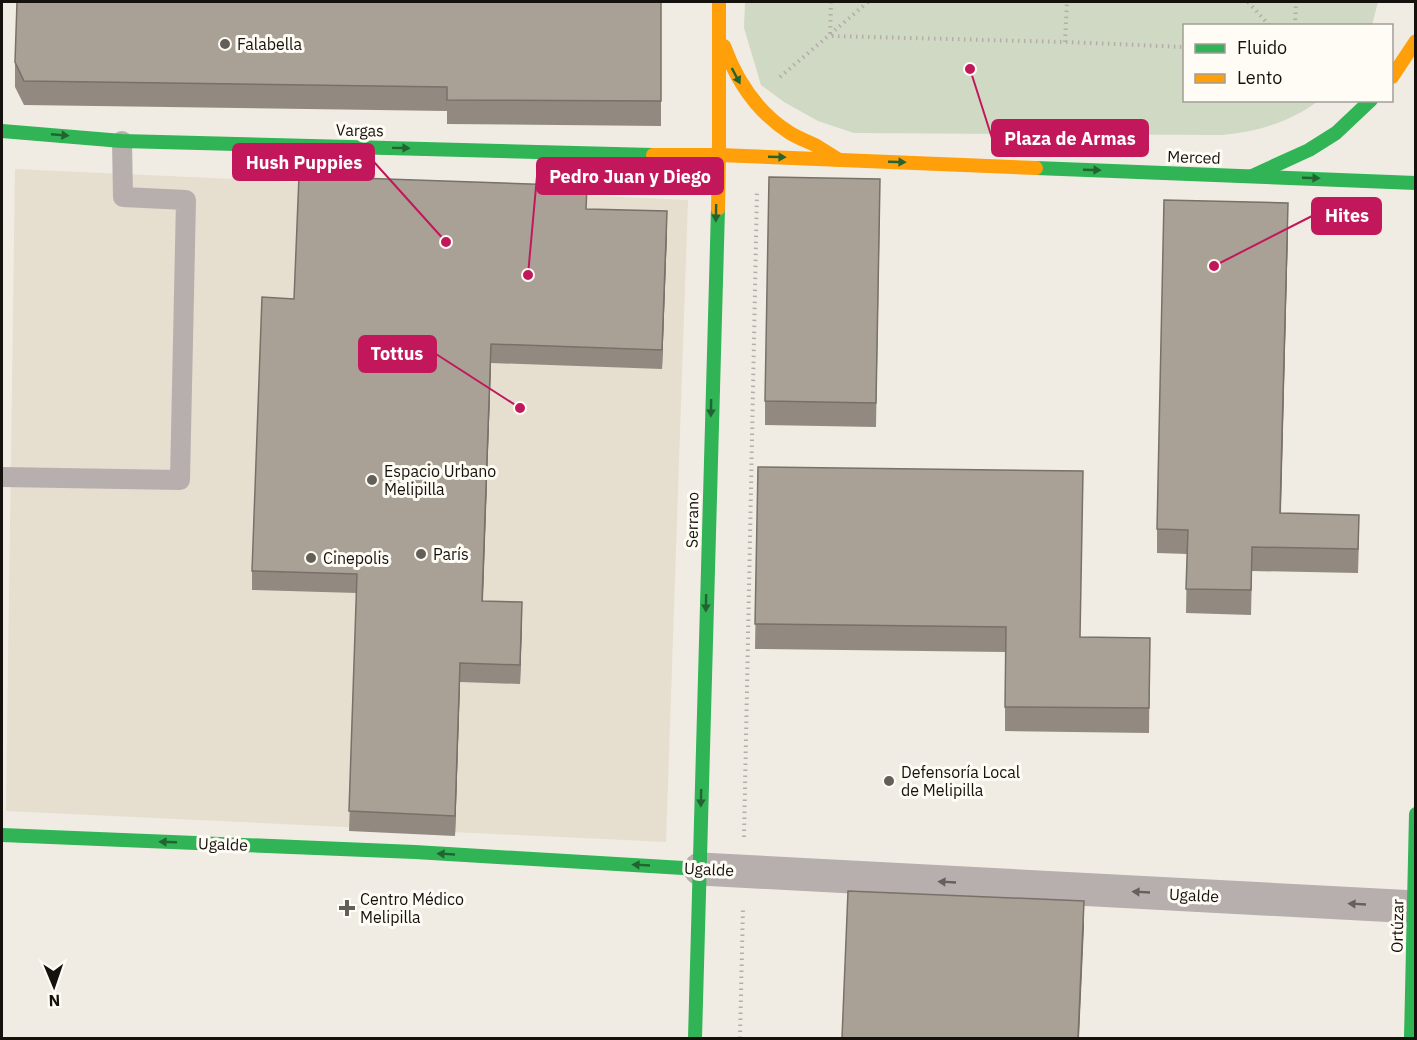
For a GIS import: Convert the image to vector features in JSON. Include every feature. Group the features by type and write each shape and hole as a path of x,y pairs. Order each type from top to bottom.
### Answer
{"main road":[{"name":"Serrano","path":"695,1038 719,155 719,2"},
{"path":"719,20 722,41 729,62 738,81 752,101 770,119 791,134 839,160"},
{"path":"1393,76 1416,41"},
{"path":"1252,176 1309,150 1336,133 1369,102"},
{"name":"Vargas","path":"2,131 122,141 719,155"},
{"name":"Merced","path":"719,155 1416,183"},
{"name":"Ortúzar","path":"1411,1038 1416,814"},
{"name":"Ugalde","path":"2,835 403,851 699,869"}],"street":[{"name":"Ugalde","path":"699,869 1415,907"}],"lane":[{"path":"2,477 180,480 186,200 123,197 122,141"}],"path":[{"path":"830,36 831,2"},
{"path":"752,101 868,2"},
{"path":"1065,42 1067,2"},
{"path":"1248,2 1268,24"},
{"path":"1295,24 1296,2"},
{"path":"830,36 1183,47"},
{"path":"740,1038 758,157"}],"shaded area":[{"path":"15,169 688,200 666,842 6,811"}],"green space":[{"path":"745,2 1378,2 1372,24 1183,24 1183,102 1317,102 1296,115 1273,125 1222,135 854,133 818,121 784,102 761,85 744,28"}],"building":[{"name":"Falabella","path":"17,2 661,2 661,101 447,100 447,87 24,81 15,62"},
{"name":"Espacio Urbano Melipilla","path":"299,176 587,186 586,209 667,211 662,350 491,344 482,601 522,602 520,665 460,663 455,816 349,811 357,574 252,571 262,297 294,299"},
{"path":"769,177 880,179 876,403 765,401"},
{"path":"1164,200 1288,203 1280,513 1359,515 1358,549 1252,547 1251,590 1186,589 1188,530 1157,529"},
{"path":"758,467 1083,471 1080,637 1150,638 1149,708 1005,707 1006,627 755,624"},
{"path":"848,891 1084,901 1078,1038 842,1038"}],"traffic: fast":[{"path":"1252,176 1309,150 1336,133 1369,102"},
{"path":"2,131 122,141 653,155"},
{"path":"1036,168 1416,183"},
{"path":"695,1038 718,209"},
{"path":"1411,1038 1416,814"},
{"path":"2,835 415,852 700,869"}],"traffic: slow":[{"path":"718,209 719,2"},
{"path":"1393,76 1416,41"},
{"path":"724,46 742,84 768,116 790,133 839,160"},
{"path":"653,155 719,155 1036,168"}],"place":[{"name":"Falabella","path":"225,44"},
{"name":"Plaza de Armas","path":"970,69"},
{"name":"Hush Puppies","path":"446,242"},
{"name":"Hites","path":"1214,266"},
{"name":"Pedro Juan y Diego","path":"528,275"},
{"name":"Tottus","path":"520,408"},
{"name":"Espacio Urbano Melipilla","path":"372,480"},
{"name":"París","path":"421,554"},
{"name":"Cinepolis","path":"311,558"},
{"name":"Defensoría Local de Melipilla","path":"889,781"},
{"name":"Centro Médico Melipilla","path":"347,908"}]}
